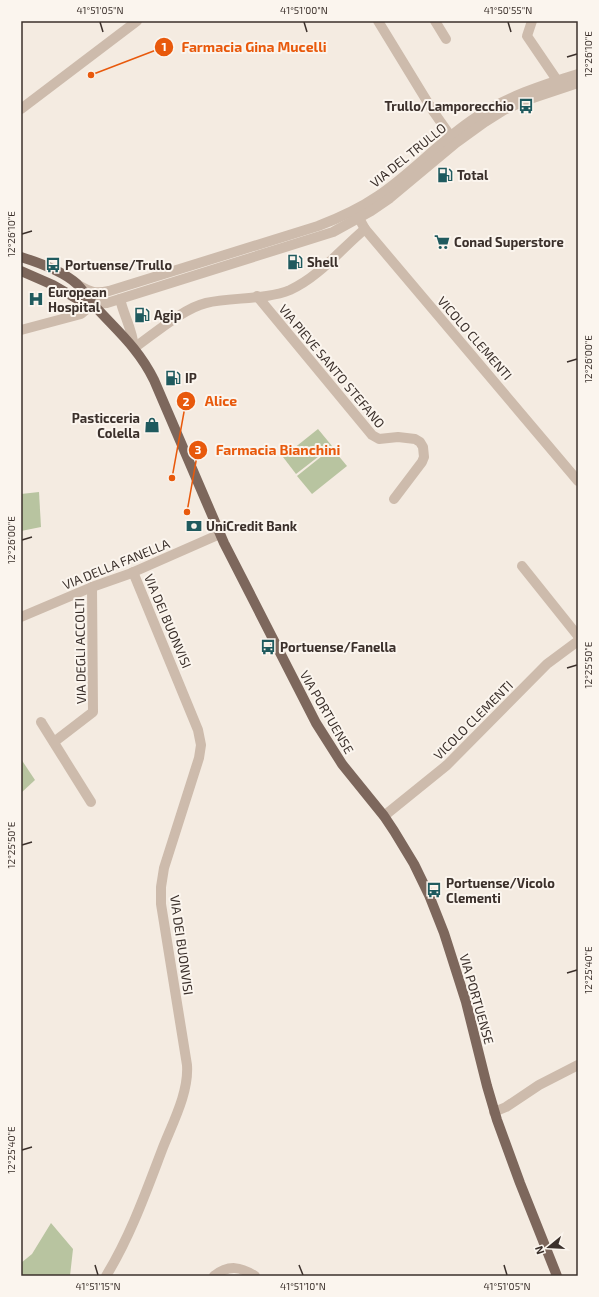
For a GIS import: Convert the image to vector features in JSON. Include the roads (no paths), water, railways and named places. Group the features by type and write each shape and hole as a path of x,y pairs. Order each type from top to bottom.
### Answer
{"main road":[{"name":"VIA PORTUENSE","path":"21,257 44,265 76,284 92,304 118,329 134,348 154,380 220,534 316,723 342,764 384,816 414,864 438,917 470,1016 494,1112 522,1190 557,1276"},
{"name":"VIA PORTUENSE","path":"21,271 53,285 79,300 92,304"}],"street":[{"path":"23,104 137,21"},
{"path":"378,21 453,140"},
{"path":"434,21 446,39"},
{"path":"532,21 528,36 560,84"},
{"name":"VIA DEL TRULLO","path":"560,84 578,74"},
{"name":"VIA DEL TRULLO","path":"92,304 106,304 333,232 453,140 478,116 506,100 531,89 560,84 578,83"},
{"name":"VIA DEL TRULLO","path":"76,284 93,293 109,291 357,214"},
{"name":"VICOLO CLEMENTI","path":"357,214 365,229 578,481"},
{"path":"134,348 195,306 219,300 285,291 298,285 320,269 365,229"},
{"path":"333,232 345,246"},
{"path":"250,247 253,258"},
{"name":"VIA DEL TRULLO","path":"92,304 109,291"},
{"name":"VIA PIEVE SANTO STEFANO","path":"257,296 374,437 379,439 415,438 422,444 425,453 422,462 394,499"},
{"name":"VIA PORTUENSE","path":"120,299 132,333 134,348"},
{"path":"21,330 81,314 92,304"},
{"name":"VIA DELLA FANELLA","path":"21,617 92,587 133,572 220,534"},
{"path":"522,566 578,636"},
{"name":"VIA DEI BUONVISI","path":"106,1276 119,1255 137,1214 186,1088 186,1059 161,904 160,887 164,868 197,763 200,745 198,730 133,572"},
{"name":"VIA DEGLI ACCOLTI","path":"54,742 94,712 92,587"},
{"name":"VICOLO CLEMENTI","path":"384,816 447,765 547,664 578,641"},
{"path":"41,722 91,802"},
{"path":"494,1112 578,1065"},
{"path":"214,1276 224,1270 235,1268 245,1270 255,1276"}],"place":[{"name":"Farmacia Gina Mucelli","path":"91,75"},
{"name":"Trullo/Lamporecchio","path":"526,106"},
{"name":"Total","path":"445,175"},
{"name":"Conad Superstore","path":"442,242"},
{"name":"Shell","path":"295,262"},
{"name":"Portuense/Trullo","path":"53,265"},
{"name":"European Hospital","path":"36,299"},
{"name":"Agip","path":"142,315"},
{"name":"IP","path":"173,378"},
{"name":"Pasticceria Colella","path":"152,425"},
{"name":"Alice","path":"172,478"},
{"name":"Farmacia Bianchini","path":"187,512"},
{"name":"UniCredit Bank","path":"194,526"},
{"name":"Portuense/Fanella","path":"268,647"},
{"name":"Portuense/Vicolo Clementi","path":"434,890"}]}
